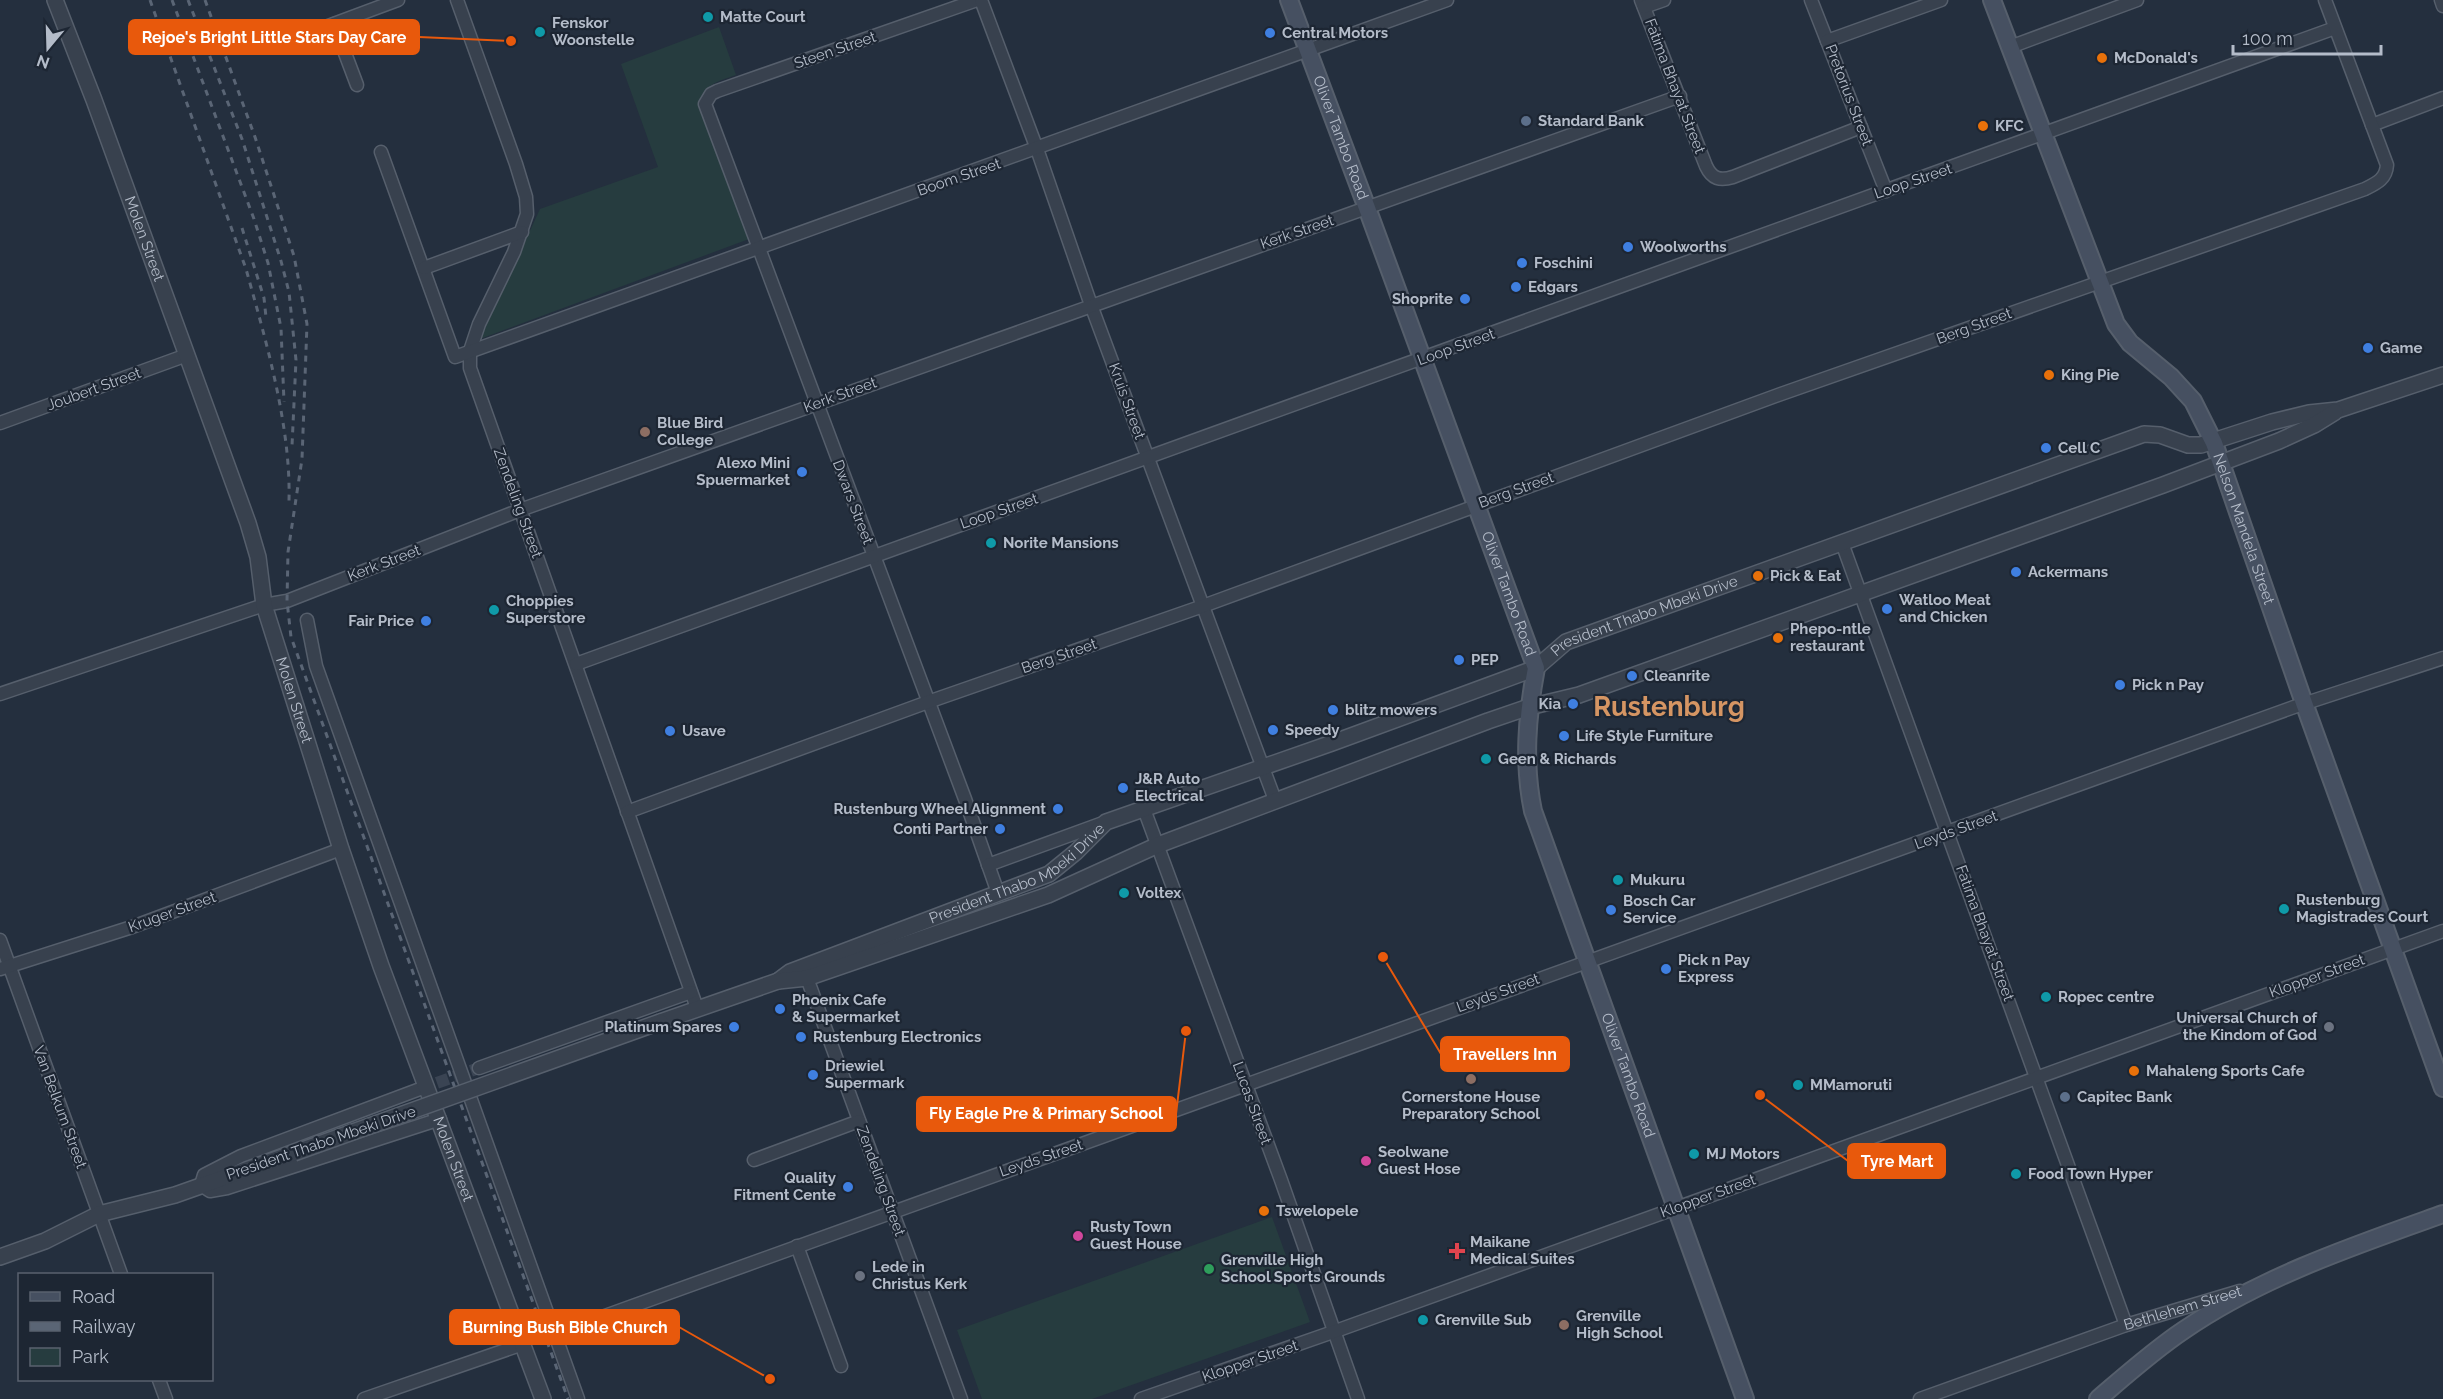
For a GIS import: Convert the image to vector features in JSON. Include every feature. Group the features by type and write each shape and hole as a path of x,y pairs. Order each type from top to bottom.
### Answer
{"main road":[{"name":"Oliver Tambo Road","path":"1289,0 1536,668 1526,708 1526,767 1533,811 1745,1399"},
{"name":"Nelson Mandela Street","path":"1992,0 2116,324 2130,343 2171,377 2193,401 2214,443 2304,703 2443,1088"},
{"name":"Bethlehem Street","path":"2265,1283 2364,1242 2443,1214"},
{"path":"2098,1399 2185,1329 2265,1283"}],"street":[{"name":"Molen Street","path":"55,0 98,111 248,523 258,557 264,605 341,849 381,966 543,1399"},
{"path":"357,85 331,25 398,0"},
{"name":"Zendeling Street","path":"457,0 526,197 527,214 522,232 479,324 470,351 470,368 697,1008"},
{"name":"Steen Street","path":"708,111 705,104 707,99 717,91 979,0"},
{"name":"Kruis Street","path":"979,0 1037,149 1091,305 1275,800"},
{"name":"Boom Street","path":"470,351 1447,0"},
{"path":"1642,4 1664,0"},
{"name":"Pretorius Street","path":"1811,0 1886,191"},
{"path":"1827,41 1941,0"},
{"path":"2010,47 2137,0"},
{"path":"2325,0 2372,125 2443,98"},
{"path":"2441,0 2443,6"},
{"name":"Fatima Bhayat Street","path":"1642,4 1709,172 1717,179 1733,177 1861,127"},
{"name":"Loop Street","path":"576,664 2335,28"},
{"name":"Kerk Street","path":"0,694 264,605 286,601 520,510 1680,96"},
{"name":"Dwars Street","path":"708,111 998,893"},
{"name":"Berg Street","path":"627,812 2099,281 2365,189 2381,180 2386,174 2384,155 2372,125"},
{"path":"381,152 455,357 470,351"},
{"path":"424,268 522,232"},
{"name":"Joubert Street","path":"0,423 187,355"},
{"name":"President Thabo Mbeki Drive","path":"810,971 1049,874 1106,822 1536,668 1566,642 2144,434 2160,435 2188,445 2201,446 2272,422 2309,413 2338,410 2443,375"},
{"name":"President Thabo Mbeki Drive","path":"0,1257 45,1241 99,1214 175,1195 697,1008 1048,895 1158,845 1275,800 1526,708 1579,695 2220,463 2288,437 2338,410"},
{"name":"Fatima Bhayat Street","path":"1842,543 2126,1325"},
{"path":"307,620 316,666 578,1399"},
{"name":"Leyds Street","path":"555,1334 2304,703 2443,658"},
{"name":"Lucas Street","path":"1144,809 1358,1399"},
{"path":"988,865 1106,822"},
{"name":"Kruger Street","path":"5,967 132,927 341,849"},
{"name":"Klopper Street","path":"1141,1399 1334,1332 1677,1208 1816,1155 2038,1078 2443,931"},
{"name":"Van Belkum Street","path":"0,940 5,967 120,1273"},
{"name":"Zendeling Street","path":"810,971 859,1121 961,1399"},
{"path":"479,1068 691,992"},
{"path":"420,1089 241,1156 204,1175 201,1185 210,1191 227,1188 440,1119"},
{"path":"754,1160 859,1121"},
{"path":"797,1246 841,1366"},
{"name":"Bethlehem Street","path":"1920,1399 2126,1325 2265,1283"},
{"path":"364,1399 523,1344"},
{"path":"159,1381 166,1399"}],"green space":[{"path":"719,27 736,75 708,88 699,104 749,239 480,339 540,209 658,167 621,64"},
{"name":"Grenville High School Sports Grounds","path":"1272,1217 1310,1322 1092,1399 982,1399 957,1330"}],"tunnel":[{"path":"420,1089 479,1068"}],"railway":[{"path":"150,0 254,297 282,414 289,472 289,501"},
{"path":"172,0 254,219 268,263 281,328 284,402"},
{"path":"188,0 242,139 289,292 296,360 292,446"},
{"path":"205,0 255,137 294,256 307,324 302,459 288,552 287,601 291,637 568,1399"},
{"path":"242,228 264,298 266,317"}],"place":[{"name":"Matte Court","path":"708,17"},
{"name":"Fenskor Woonstelle","path":"540,32"},
{"name":"Central Motors","path":"1270,33"},
{"name":"Rejoe's Bright Little Stars Day Care","path":"511,41"},
{"name":"McDonald's","path":"2102,58"},
{"name":"Standard Bank","path":"1526,121"},
{"name":"KFC","path":"1983,126"},
{"name":"Woolworths","path":"1628,247"},
{"name":"Foschini","path":"1522,263"},
{"name":"Edgars","path":"1516,287"},
{"name":"Shoprite","path":"1465,299"},
{"name":"Game","path":"2368,348"},
{"name":"King Pie","path":"2049,375"},
{"name":"Blue Bird College","path":"645,432"},
{"name":"Cell C","path":"2046,448"},
{"name":"Alexo Mini Spuermarket","path":"802,472"},
{"name":"Norite Mansions","path":"991,543"},
{"name":"Ackermans","path":"2016,572"},
{"name":"Pick & Eat","path":"1758,576"},
{"name":"Watloo Meat and Chicken","path":"1887,609"},
{"name":"Choppies Superstore","path":"494,610"},
{"name":"Fair Price","path":"426,621"},
{"name":"Phepo-ntle restaurant","path":"1778,638"},
{"name":"PEP","path":"1459,660"},
{"name":"Cleanrite","path":"1632,676"},
{"name":"Pick n Pay","path":"2120,685"},
{"name":"Kia","path":"1573,704"},
{"name":"blitz mowers","path":"1333,710"},
{"name":"Speedy","path":"1273,730"},
{"name":"Usave","path":"670,731"},
{"name":"Life Style Furniture","path":"1564,736"},
{"name":"Geen & Richards","path":"1486,759"},
{"name":"J&R Auto Electrical","path":"1123,788"},
{"name":"Rustenburg Wheel Alignment","path":"1058,809"},
{"name":"Conti Partner","path":"1000,829"},
{"name":"Mukuru","path":"1618,880"},
{"name":"Voltex","path":"1124,893"},
{"name":"Rustenburg Magistrades Court","path":"2284,909"},
{"name":"Bosch Car Service","path":"1611,910"},
{"name":"Travellers Inn","path":"1383,957"},
{"name":"Pick n Pay Express","path":"1666,969"},
{"name":"Ropec centre","path":"2046,997"},
{"name":"Phoenix Cafe & Supermarket","path":"780,1009"},
{"name":"Platinum Spares","path":"734,1027"},
{"name":"Universal Church of the Kindom of God","path":"2329,1027"},
{"name":"Fly Eagle Pre & Primary School","path":"1186,1031"},
{"name":"Rustenburg Electronics","path":"801,1037"},
{"name":"Mahaleng Sports Cafe","path":"2134,1071"},
{"name":"Driewiel Supermark","path":"813,1075"},
{"name":"Cornerstone House Preparatory School","path":"1471,1079"},
{"name":"MMamoruti","path":"1798,1085"},
{"name":"Tyre Mart","path":"1760,1095"},
{"name":"Capitec Bank","path":"2065,1097"},
{"name":"MJ Motors","path":"1694,1154"},
{"name":"Seolwane Guest Hose","path":"1366,1161"},
{"name":"Food Town Hyper","path":"2016,1174"},
{"name":"Quality Fitment Cente","path":"848,1187"},
{"name":"Tswelopele","path":"1264,1211"},
{"name":"Rusty Town Guest House","path":"1078,1236"},
{"name":"Maikane Medical Suites","path":"1457,1251"},
{"name":"Grenville High School Sports Grounds","path":"1209,1269"},
{"name":"Lede in Christus Kerk","path":"860,1276"},
{"name":"Grenville Sub","path":"1423,1320"},
{"name":"Grenville High School","path":"1564,1325"},
{"name":"Burning Bush Bible Church","path":"770,1379"}],"district":[{"name":"Rustenburg","path":"1669,706"}]}
